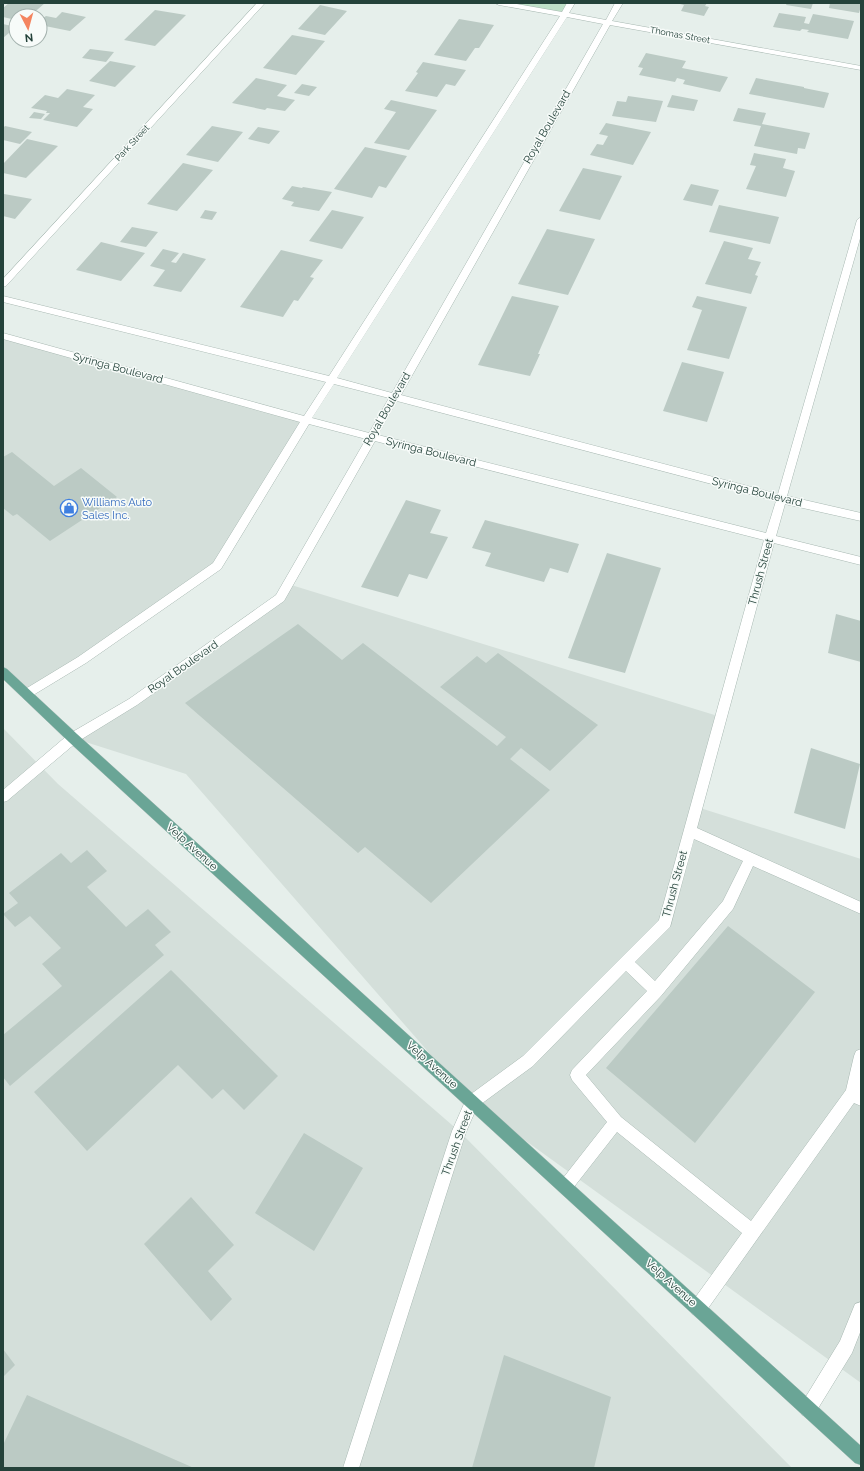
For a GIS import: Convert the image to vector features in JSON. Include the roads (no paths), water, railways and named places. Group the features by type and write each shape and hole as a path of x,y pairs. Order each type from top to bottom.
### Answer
{"main road":[{"name":"Velp Avenue","path":"3,672 73,738 861,1457"}],"street":[{"name":"Park Street","path":"3,284 261,3"},
{"name":"Thomas Street","path":"499,3 861,68"},
{"path":"26,694 82,660 217,566 306,420 571,3"},
{"name":"Royal Boulevard","path":"3,797 73,738 133,702 280,598 619,3"},
{"name":"Thrush Street","path":"351,1468 459,1131 472,1102 528,1061 665,923 770,539 861,220"},
{"name":"Syringa Boulevard","path":"3,299 395,396 782,499 861,517"},
{"name":"Syringa Boulevard","path":"3,336 306,420 861,562"},
{"path":"690,832 750,860 861,908"},
{"path":"750,860 728,905 656,990 577,1075 616,1122 752,1232"},
{"path":"626,962 656,990"},
{"path":"698,1308 752,1232 857,1096 861,1056"},
{"path":"565,1187 616,1122"},
{"path":"808,1409 846,1347 861,1310"}],"place":[{"name":"Williams Auto Sales Inc.","path":"69,508"}]}
